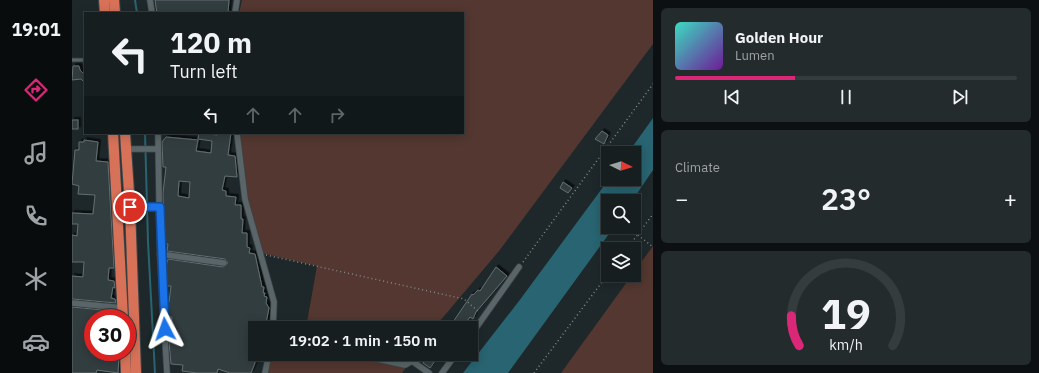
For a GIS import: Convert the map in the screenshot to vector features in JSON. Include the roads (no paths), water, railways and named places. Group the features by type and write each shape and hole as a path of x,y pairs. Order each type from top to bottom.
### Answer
{"highway":[{"path":"104,0 105,12"},
{"path":"114,0 115,12"},
{"path":"113,134 123,309"},
{"path":"125,134 130,149 133,207 136,373"},
{"path":"125,361 126,373"}],"street":[{"path":"150,0 152,12"},
{"path":"235,12 237,0"},
{"path":"158,134 156,149 157,207 167,373"},
{"path":"237,134 244,199 274,302 273,321"},
{"path":"130,149 156,149"},
{"path":"133,207 157,207"},
{"path":"160,254 224,263"},
{"path":"478,325 519,267"},
{"path":"72,303 103,309"},
{"path":"265,373 268,361"},
{"path":"387,361 406,365 412,361 429,373"},
{"path":"442,373 451,361"}],"lane":[{"path":"72,60 84,60"}],"water":[{"path":"653,118 653,170 637,194 601,194 601,234 609,234 603,242 601,242 601,245 508,373 463,373 472,361 478,361 478,354 604,186 641,186 641,146 633,146"}],"waterway":[{"path":"135,0 137,12"},
{"path":"145,134 148,242 155,373"}]}
